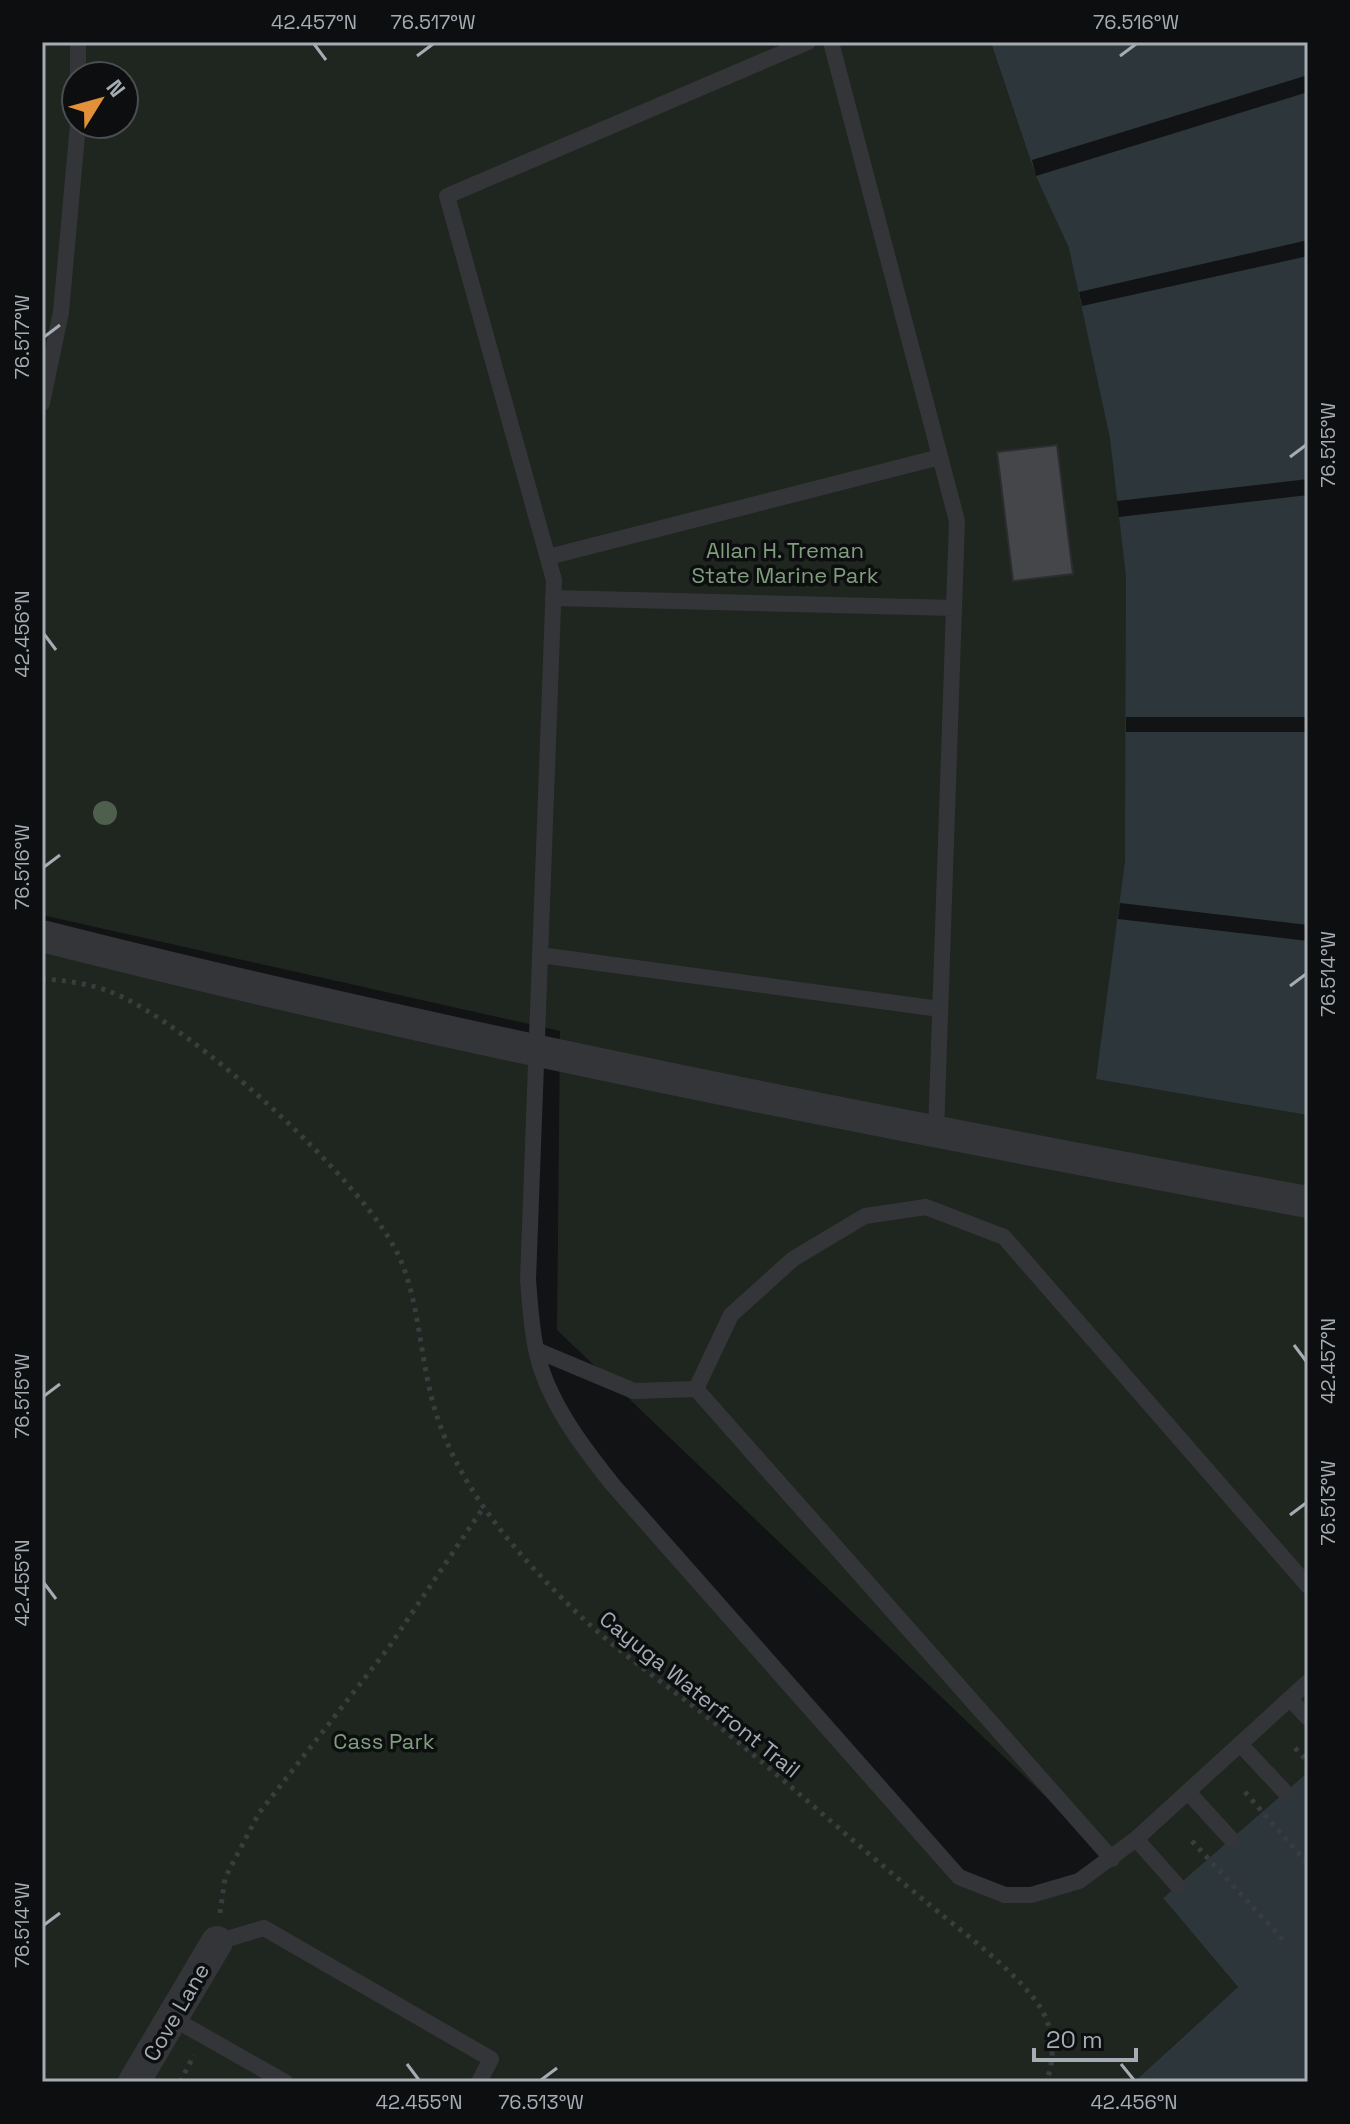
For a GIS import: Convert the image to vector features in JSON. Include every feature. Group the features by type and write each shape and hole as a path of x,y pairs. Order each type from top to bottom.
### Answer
{"street":[{"path":"42,936 259,990 536,1053 936,1133 1308,1202"},
{"name":"Cove Lane","path":"134,2082 217,1942"}],"lane":[{"path":"808,42 447,196 554,580 528,1280 536,1350 547,1384 586,1452 959,1877 1005,1895 1031,1895 1079,1881 1136,1839 1308,1682"},
{"path":"831,42 957,521 936,1133"},
{"path":"42,403 61,312 77,140"},
{"path":"548,557 940,457"},
{"path":"553,598 954,608"},
{"path":"540,955 940,1009"},
{"path":"696,1389 731,1315 793,1259 865,1216 926,1207 1004,1237 1308,1586"},
{"path":"536,1350 634,1391 696,1389"},
{"path":"696,1389 1112,1859"},
{"path":"1290,1699 1308,1718"},
{"path":"1240,1744 1285,1792"},
{"path":"1188,1792 1231,1839"},
{"path":"1136,1839 1177,1885"},
{"path":"217,1942 264,1928 491,2059 479,2082"},
{"path":"172,2018 285,2082"}],"path":[{"name":"Cayuga Waterfront Trail","path":"42,979 111,992 163,1021 249,1088 336,1169 374,1217 401,1260 431,1396 446,1441 483,1508 542,1578 590,1626 638,1668 725,1731 983,1950 1031,1996 1043,2013 1052,2036 1051,2071 1046,2082"},
{"path":"217,1942 225,1878 259,1813 389,1647 483,1508"},
{"path":"1295,1748 1308,1762"},
{"path":"1245,1792 1308,1864"},
{"path":"1192,1841 1283,1940"}],"green space":[{"name":"Allan H. Treman State Marine Park","path":"42,42 1308,42 1308,1772 1163,1898 1238,1987 1134,2082 42,2082 42,949 536,1053 533,1329 554,1396 638,1512 958,1877 1031,1895 1111,1859 557,1330 560,1031 42,915"}],"shaded area":[{"path":"991,42 1308,42 1308,1115 1096,1079 1125,862 1126,576 1110,438 1069,248 1036,176"},
{"path":"1308,1772 1308,2082 1134,2082 1238,1987 1163,1898"}],"pier":[{"path":"1308,75 1308,92 1036,176 1032,160"},
{"path":"1308,240 1308,256 1082,306 1079,292"},
{"path":"1308,479 1308,495 1119,517 1117,501"},
{"path":"1126,717 1308,717 1308,732 1126,732"},
{"path":"1120,903 1308,925 1308,941 1118,919"}],"building":[{"path":"1057,445 1073,574 1013,581 997,452"}],"park label":[{"name":"Cass Park","path":"384,1741"}]}
